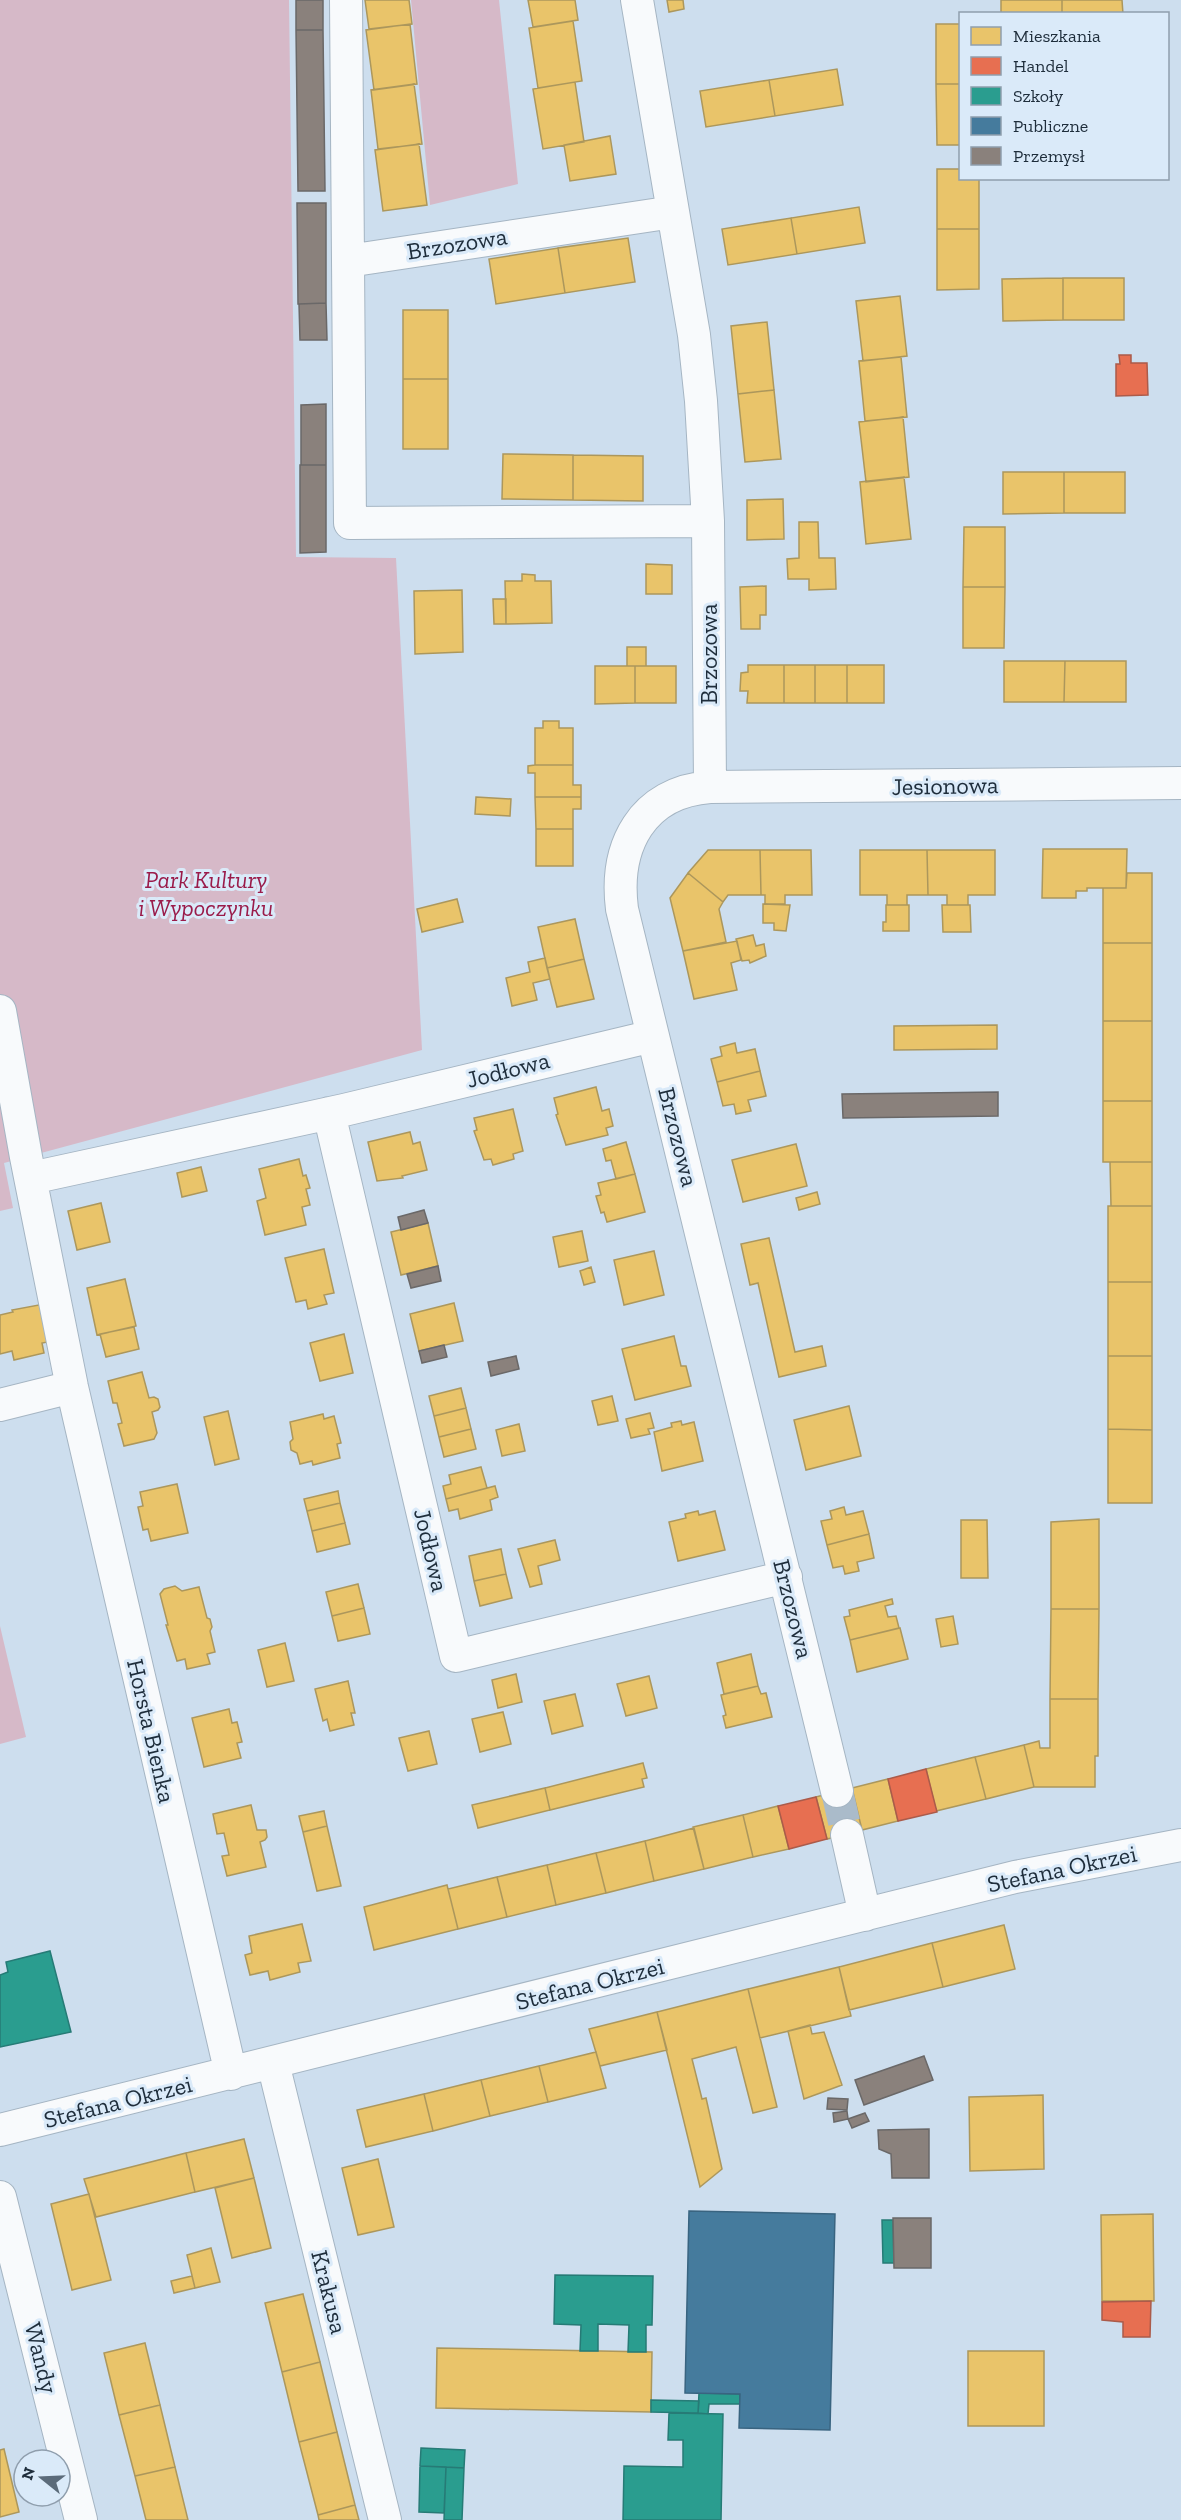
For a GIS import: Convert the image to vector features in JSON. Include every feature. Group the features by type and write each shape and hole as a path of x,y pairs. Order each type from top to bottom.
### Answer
{"street":[{"path":"346,0 350,523 708,521"},
{"name":"Brzozowa","path":"637,0 694,335 701,400 708,521 710,787 691,788 661,803 643,819 631,836 622,859 619,884 622,909 837,1791"},
{"name":"Brzozowa","path":"348,261 673,212"},
{"name":"Jesionowa","path":"710,787 1181,783"},
{"name":"Horsta Bienka","path":"0,1011 72,1388 231,2074"},
{"name":"Jodłowa","path":"31,1178 329,1113 653,1036"},
{"name":"Jodłowa","path":"329,1113 456,1656 786,1577"},
{"path":"0,1405 72,1388"},
{"path":"847,1835 865,1915"},
{"name":"Stefana Okrzei","path":"0,2130 1015,1877 1181,1845"},
{"name":"Krakusa","path":"273,2063 386,2520"},
{"name":"Wandy","path":"0,2197 81,2520"}],"green space":[{"name":"Park Kultury i Wypoczynku","path":"0,0 289,0 296,557 396,558 422,1050 4,1163 13,1208 0,1211"},
{"path":"411,0 499,0 518,184 430,205"},
{"path":"0,1626 26,1737 0,1744"}],"building: Mieszkania":[{"path":"365,0 409,0 412,24 369,29"},
{"path":"528,0 575,0 578,20 533,27"},
{"path":"667,0 683,0 684,9 669,12"},
{"path":"1001,0 1062,0 1062,12 1001,12"},
{"path":"1062,0 1122,0 1123,12 1062,12"},
{"path":"573,21 582,81 538,88 529,28"},
{"path":"410,24 417,84 374,90 366,30"},
{"path":"936,24 959,24 959,84 936,84"},
{"path":"837,69 843,105 775,116 769,80"},
{"path":"769,80 775,116 706,127 700,91"},
{"path":"575,82 584,142 543,149 533,89"},
{"path":"414,84 422,144 378,149 371,90"},
{"path":"936,84 959,84 959,145 937,145"},
{"path":"610,136 616,174 570,181 564,145"},
{"path":"419,144 427,205 383,211 375,150"},
{"path":"937,169 959,169 959,180 979,180 979,229 937,229"},
{"path":"859,207 865,243 797,254 791,218"},
{"path":"791,218 797,254 728,265 722,229"},
{"path":"937,229 979,229 979,289 937,290"},
{"path":"628,238 635,282 565,293 558,248"},
{"path":"558,248 565,293 496,304 489,259"},
{"path":"1063,278 1124,278 1124,320 1063,320"},
{"path":"1063,278 1063,320 1003,321 1002,279"},
{"path":"900,296 907,356 863,361 856,301"},
{"path":"403,310 448,310 448,379 403,379"},
{"path":"767,322 774,390 738,394 731,326"},
{"path":"901,357 907,417 865,421 859,361"},
{"path":"403,379 448,379 448,449 403,449"},
{"path":"774,390 781,459 745,462 738,394"},
{"path":"903,417 909,477 866,482 859,422"},
{"path":"503,454 573,455 573,500 502,499"},
{"path":"573,455 643,456 643,501 573,500"},
{"path":"1003,472 1064,472 1064,513 1003,514"},
{"path":"1064,472 1125,472 1125,513 1064,513"},
{"path":"904,477 911,539 866,544 860,482"},
{"path":"783,499 784,539 747,540 747,500"},
{"path":"799,522 818,522 819,558 835,558 836,589 809,590 809,579 788,579 787,559 799,558"},
{"path":"964,527 1005,527 1005,587 963,587"},
{"path":"646,564 672,565 672,594 646,594"},
{"path":"522,574 535,575 535,581 551,581 552,623 506,624 505,581 522,581"},
{"path":"766,586 766,615 760,615 760,629 741,629 740,587"},
{"path":"963,587 1005,587 1004,648 963,648"},
{"path":"462,590 463,652 415,654 414,591"},
{"path":"493,599 506,599 506,624 494,624"},
{"path":"627,647 646,647 646,666 627,666"},
{"path":"1004,661 1065,661 1064,702 1004,702"},
{"path":"1065,661 1126,661 1126,702 1064,702"},
{"path":"748,665 784,665 784,703 747,703 748,691 740,691 741,673 748,672"},
{"path":"784,665 815,665 815,703 784,703"},
{"path":"815,665 847,665 847,703 815,703"},
{"path":"847,665 884,665 884,703 847,703"},
{"path":"595,666 635,666 635,703 595,704"},
{"path":"635,666 676,666 676,703 635,703"},
{"path":"543,721 559,721 559,728 573,728 573,765 535,765 535,728 543,728"},
{"path":"573,765 573,785 581,785 581,797 535,797 535,773 528,773 528,766"},
{"path":"476,797 511,799 510,816 475,814"},
{"path":"535,797 581,797 581,809 573,809 573,829 536,829"},
{"path":"536,829 573,829 573,866 536,866"},
{"path":"1043,849 1127,849 1126,888 1087,888 1087,891 1076,891 1076,898 1042,898"},
{"path":"708,850 760,850 761,895 728,895 723,902 688,873"},
{"path":"760,850 811,850 812,895 785,895 785,904 765,904 765,895 761,895"},
{"path":"860,850 927,850 928,895 907,895 907,905 887,905 887,895 860,895"},
{"path":"927,850 995,850 995,895 968,895 968,905 947,905 947,895 928,895"},
{"path":"688,873 723,902 719,909 726,942 683,951 670,898"},
{"path":"1127,873 1152,873 1152,943 1103,943 1103,888 1126,888"},
{"path":"457,899 463,922 422,932 417,909"},
{"path":"763,904 790,905 786,931 774,930 774,923 763,923"},
{"path":"886,905 909,905 909,931 883,931 883,922 886,922"},
{"path":"942,905 970,905 971,932 943,932"},
{"path":"575,919 584,959 547,968 538,927"},
{"path":"753,935 756,946 764,944 766,956 750,963 749,960 742,961 736,939"},
{"path":"737,941 741,960 731,963 737,990 694,999 683,951"},
{"path":"1103,943 1152,943 1152,1021 1103,1021"},
{"path":"545,958 550,979 533,983 537,1000 512,1006 506,978 530,972 528,962"},
{"path":"584,959 594,999 557,1007 547,968"},
{"path":"1103,1021 1152,1021 1152,1101 1103,1101"},
{"path":"997,1025 997,1049 894,1050 894,1026"},
{"path":"735,1043 737,1053 755,1049 760,1071 717,1082 711,1059 722,1056 720,1047"},
{"path":"760,1071 766,1096 748,1100 751,1111 736,1114 734,1104 723,1106 717,1082"},
{"path":"596,1087 602,1111 609,1109 613,1126 606,1128 608,1135 566,1145 556,1115 558,1114 554,1098"},
{"path":"1103,1101 1152,1101 1152,1162 1103,1162"},
{"path":"513,1109 523,1151 513,1154 514,1159 493,1165 491,1159 484,1160 474,1131 477,1130 474,1118"},
{"path":"410,1132 413,1144 420,1142 427,1170 402,1176 403,1178 377,1181 368,1142"},
{"path":"626,1142 635,1174 616,1179 611,1160 606,1161 603,1149"},
{"path":"796,1144 807,1186 743,1202 732,1160"},
{"path":"299,1159 303,1176 306,1175 310,1188 306,1189 310,1205 302,1207 306,1225 265,1235 257,1201 266,1198 259,1169"},
{"path":"1110,1162 1152,1162 1152,1206 1111,1206"},
{"path":"201,1167 207,1191 182,1197 177,1173"},
{"path":"635,1174 645,1212 607,1222 604,1212 601,1213 596,1196 601,1195 598,1183"},
{"path":"817,1192 820,1204 799,1210 796,1198"},
{"path":"101,1203 110,1242 77,1250 68,1211"},
{"path":"1108,1206 1152,1206 1152,1282 1108,1282"},
{"path":"428,1223 438,1266 401,1275 391,1232"},
{"path":"582,1231 588,1261 559,1267 553,1237"},
{"path":"769,1238 795,1352 822,1346 826,1366 779,1377 758,1283 750,1285 741,1244"},
{"path":"324,1249 334,1293 324,1295 327,1304 308,1309 306,1300 296,1302 285,1258"},
{"path":"654,1251 664,1295 624,1305 614,1260"},
{"path":"591,1267 595,1282 584,1285 580,1271"},
{"path":"125,1279 136,1326 97,1335 87,1288"},
{"path":"1108,1282 1152,1282 1152,1356 1108,1356"},
{"path":"454,1303 463,1341 419,1351 410,1314"},
{"path":"44,1304 53,1341 42,1343 44,1353 14,1360 12,1351 0,1354 0,1315 13,1312 12,1310"},
{"path":"134,1327 139,1349 106,1357 100,1334"},
{"path":"344,1334 353,1373 320,1381 310,1343"},
{"path":"674,1336 681,1366 686,1366 691,1386 635,1400 622,1349"},
{"path":"1108,1356 1152,1356 1152,1430 1108,1429"},
{"path":"142,1372 149,1398 158,1399 160,1407 152,1412 157,1433 154,1439 124,1446 118,1424 122,1423 117,1403 113,1403 108,1381"},
{"path":"461,1388 466,1408 434,1416 429,1396"},
{"path":"612,1396 618,1421 598,1425 592,1401"},
{"path":"849,1406 861,1456 806,1470 794,1420"},
{"path":"466,1408 471,1429 439,1437 434,1416"},
{"path":"228,1411 239,1459 215,1465 204,1417"},
{"path":"650,1413 654,1428 648,1429 650,1434 631,1438 626,1419"},
{"path":"323,1414 324,1419 334,1416 341,1443 337,1444 340,1458 313,1465 312,1461 300,1464 297,1453 291,1450 290,1442 293,1439 290,1422"},
{"path":"681,1421 682,1425 694,1422 703,1461 662,1471 654,1432 672,1427 671,1423"},
{"path":"519,1424 525,1451 502,1456 496,1430"},
{"path":"471,1429 476,1449 444,1457 439,1437"},
{"path":"1108,1429 1152,1430 1152,1503 1108,1503"},
{"path":"481,1467 487,1488 446,1499 443,1486 451,1484 449,1475"},
{"path":"177,1484 188,1533 151,1541 148,1529 143,1530 138,1507 143,1506 140,1492"},
{"path":"495,1486 498,1497 490,1500 492,1510 460,1519 458,1509 449,1511 446,1499"},
{"path":"338,1491 340,1503 307,1511 304,1499"},
{"path":"340,1503 345,1523 312,1531 307,1511"},
{"path":"844,1507 846,1515 863,1511 869,1534 827,1545 821,1521 832,1519 830,1511"},
{"path":"698,1511 699,1515 715,1511 725,1550 678,1561 669,1522 686,1518 685,1514"},
{"path":"1099,1519 1099,1609 1051,1609 1051,1522"},
{"path":"961,1520 987,1520 988,1578 961,1578"},
{"path":"345,1523 350,1544 317,1552 312,1531"},
{"path":"869,1534 874,1558 857,1562 859,1571 845,1574 843,1566 833,1568 827,1545"},
{"path":"555,1540 560,1560 538,1566 542,1584 530,1587 518,1549"},
{"path":"501,1549 506,1574 474,1581 469,1556"},
{"path":"506,1574 512,1598 480,1606 474,1581"},
{"path":"358,1584 364,1608 332,1616 326,1592"},
{"path":"175,1586 182,1591 199,1587 207,1618 210,1619 212,1627 210,1631 215,1652 207,1654 210,1664 187,1669 185,1659 177,1661 166,1625 168,1625 160,1594 164,1589"},
{"path":"892,1599 893,1604 885,1606 888,1617 896,1616 899,1628 850,1640 844,1617 850,1616 849,1610"},
{"path":"364,1608 370,1634 338,1641 332,1616"},
{"path":"1051,1609 1099,1609 1098,1699 1050,1699"},
{"path":"953,1616 958,1644 941,1647 936,1619"},
{"path":"900,1628 908,1659 857,1672 850,1640"},
{"path":"285,1643 294,1681 267,1687 258,1650"},
{"path":"751,1654 758,1686 724,1694 717,1663"},
{"path":"516,1674 522,1702 498,1708 492,1680"},
{"path":"649,1676 657,1708 626,1716 617,1684"},
{"path":"348,1681 355,1713 351,1713 354,1725 330,1731 327,1719 323,1721 315,1689"},
{"path":"758,1686 761,1694 766,1693 772,1717 726,1728 723,1716 726,1715 721,1695"},
{"path":"575,1694 583,1726 552,1734 544,1701"},
{"path":"1050,1699 1098,1699 1098,1756 1095,1756 1095,1787 1034,1787 1024,1745 1039,1741 1040,1748 1050,1748"},
{"path":"229,1709 232,1723 237,1722 242,1742 237,1743 241,1758 204,1767 192,1718"},
{"path":"503,1712 511,1744 480,1752 472,1719"},
{"path":"429,1731 437,1764 408,1771 399,1738"},
{"path":"1024,1745 1034,1787 986,1799 975,1757"},
{"path":"975,1757 986,1799 936,1811 926,1769"},
{"path":"643,1763 647,1778 642,1779 644,1787 550,1810 545,1788"},
{"path":"888,1779 898,1821 862,1830 852,1788"},
{"path":"545,1788 550,1810 478,1828 472,1805"},
{"path":"852,1788 862,1830 845,1835 834,1792"},
{"path":"834,1792 845,1835 827,1839 816,1797"},
{"path":"251,1805 257,1830 266,1830 267,1837 260,1842 266,1867 227,1876 222,1856 229,1855 224,1833 217,1834 213,1814"},
{"path":"778,1806 789,1849 753,1857 743,1815"},
{"path":"324,1811 327,1826 303,1832 299,1816"},
{"path":"743,1815 753,1857 704,1869 693,1827"},
{"path":"327,1826 341,1886 317,1891 303,1832"},
{"path":"694,1828 704,1869 654,1881 645,1841"},
{"path":"645,1841 654,1881 606,1893 596,1853"},
{"path":"596,1853 606,1893 556,1905 547,1865"},
{"path":"547,1865 556,1905 507,1917 497,1877"},
{"path":"497,1877 507,1917 458,1929 448,1889"},
{"path":"447,1885 458,1929 374,1950 364,1907"},
{"path":"302,1924 311,1961 298,1963 300,1972 270,1980 268,1971 250,1975 245,1955 252,1953 249,1936"},
{"path":"1004,1925 1015,1969 943,1987 932,1943"},
{"path":"932,1943 943,1987 849,2010 839,1967"},
{"path":"839,1967 851,2016 760,2038 748,1989"},
{"path":"748,1989 777,2107 753,2113 736,2047 692,2059 702,2099 706,2098 722,2169 700,2187 657,2012"},
{"path":"657,2012 667,2050 600,2066 589,2029"},
{"path":"810,2025 812,2034 824,2032 842,2085 804,2099 788,2031"},
{"path":"596,2052 606,2088 548,2102 539,2066"},
{"path":"539,2066 548,2102 490,2116 481,2080"},
{"path":"481,2080 490,2116 433,2131 424,2094"},
{"path":"424,2094 433,2131 366,2147 357,2110"},
{"path":"1043,2095 1044,2169 970,2171 969,2097"},
{"path":"244,2139 254,2178 195,2192 186,2153"},
{"path":"186,2153 195,2192 96,2217 84,2179"},
{"path":"378,2159 394,2227 358,2235 342,2168"},
{"path":"254,2178 271,2248 232,2258 215,2188"},
{"path":"89,2194 111,2280 72,2290 51,2204"},
{"path":"1153,2214 1154,2301 1102,2301 1101,2215"},
{"path":"211,2248 220,2282 195,2288 187,2255"},
{"path":"192,2276 195,2288 174,2293 171,2281"},
{"path":"303,2294 320,2362 282,2372 265,2303"},
{"path":"145,2343 160,2405 119,2415 104,2353"},
{"path":"437,2348 652,2352 651,2412 436,2408"},
{"path":"968,2351 1044,2351 1044,2426 968,2426"},
{"path":"320,2362 337,2432 299,2442 282,2372"},
{"path":"160,2405 175,2467 135,2476 119,2415"},
{"path":"337,2432 355,2505 318,2515 299,2442"},
{"path":"4,2449 12,2483 12,2508 18,2508 19,2512 0,2517 0,2450"},
{"path":"175,2467 188,2520 146,2520 135,2476"},
{"path":"355,2505 359,2520 319,2520 318,2515"}],"building: Handel":[{"path":"1119,355 1131,355 1131,363 1147,363 1148,395 1116,396 1116,364 1120,364"},
{"path":"926,1769 937,1812 898,1821 888,1779"},
{"path":"816,1797 827,1839 789,1849 778,1806"},
{"path":"1151,2301 1150,2337 1123,2337 1123,2322 1102,2320 1102,2302"}],"building: Szkoły":[{"path":"50,1951 71,2032 0,2047 0,1975 8,1972 6,1962"},
{"path":"882,2220 893,2220 894,2263 883,2263"},
{"path":"555,2275 653,2276 652,2325 646,2325 646,2352 628,2352 629,2325 598,2324 598,2351 580,2351 581,2325 554,2324"},
{"path":"699,2393 740,2394 740,2404 709,2404 708,2414 698,2413"},
{"path":"651,2400 699,2401 698,2413 651,2412"},
{"path":"669,2413 723,2414 721,2520 623,2520 624,2466 683,2467 683,2440 668,2440"},
{"path":"421,2448 465,2450 464,2468 420,2466"},
{"path":"420,2466 446,2467 444,2513 419,2512"},
{"path":"446,2467 464,2468 462,2520 444,2520"}],"building: Publiczne":[{"path":"689,2211 835,2214 830,2430 739,2428 740,2394 685,2393"}],"building: Przemysł":[{"path":"296,0 323,0 323,30 296,30"},
{"path":"296,30 323,30 325,191 298,191"},
{"path":"297,203 326,203 326,303 298,304"},
{"path":"326,303 327,340 300,340 299,304"},
{"path":"326,404 326,465 301,465 301,405"},
{"path":"300,465 326,465 326,552 300,553"},
{"path":"998,1092 998,1116 843,1118 842,1094"},
{"path":"424,1210 428,1223 401,1230 398,1217"},
{"path":"438,1266 441,1281 411,1288 407,1274"},
{"path":"444,1345 447,1357 422,1363 419,1351"},
{"path":"516,1356 519,1369 491,1376 488,1362"},
{"path":"924,2056 933,2080 864,2105 855,2080"},
{"path":"828,2098 848,2099 847,2110 827,2109"},
{"path":"847,2111 848,2119 834,2122 833,2113"},
{"path":"865,2113 869,2121 852,2128 848,2119"},
{"path":"929,2129 929,2178 892,2178 891,2154 879,2149 878,2130"},
{"path":"893,2218 931,2218 931,2268 894,2268"}],"tunnel":[{"path":"837,1791 847,1835"}]}
